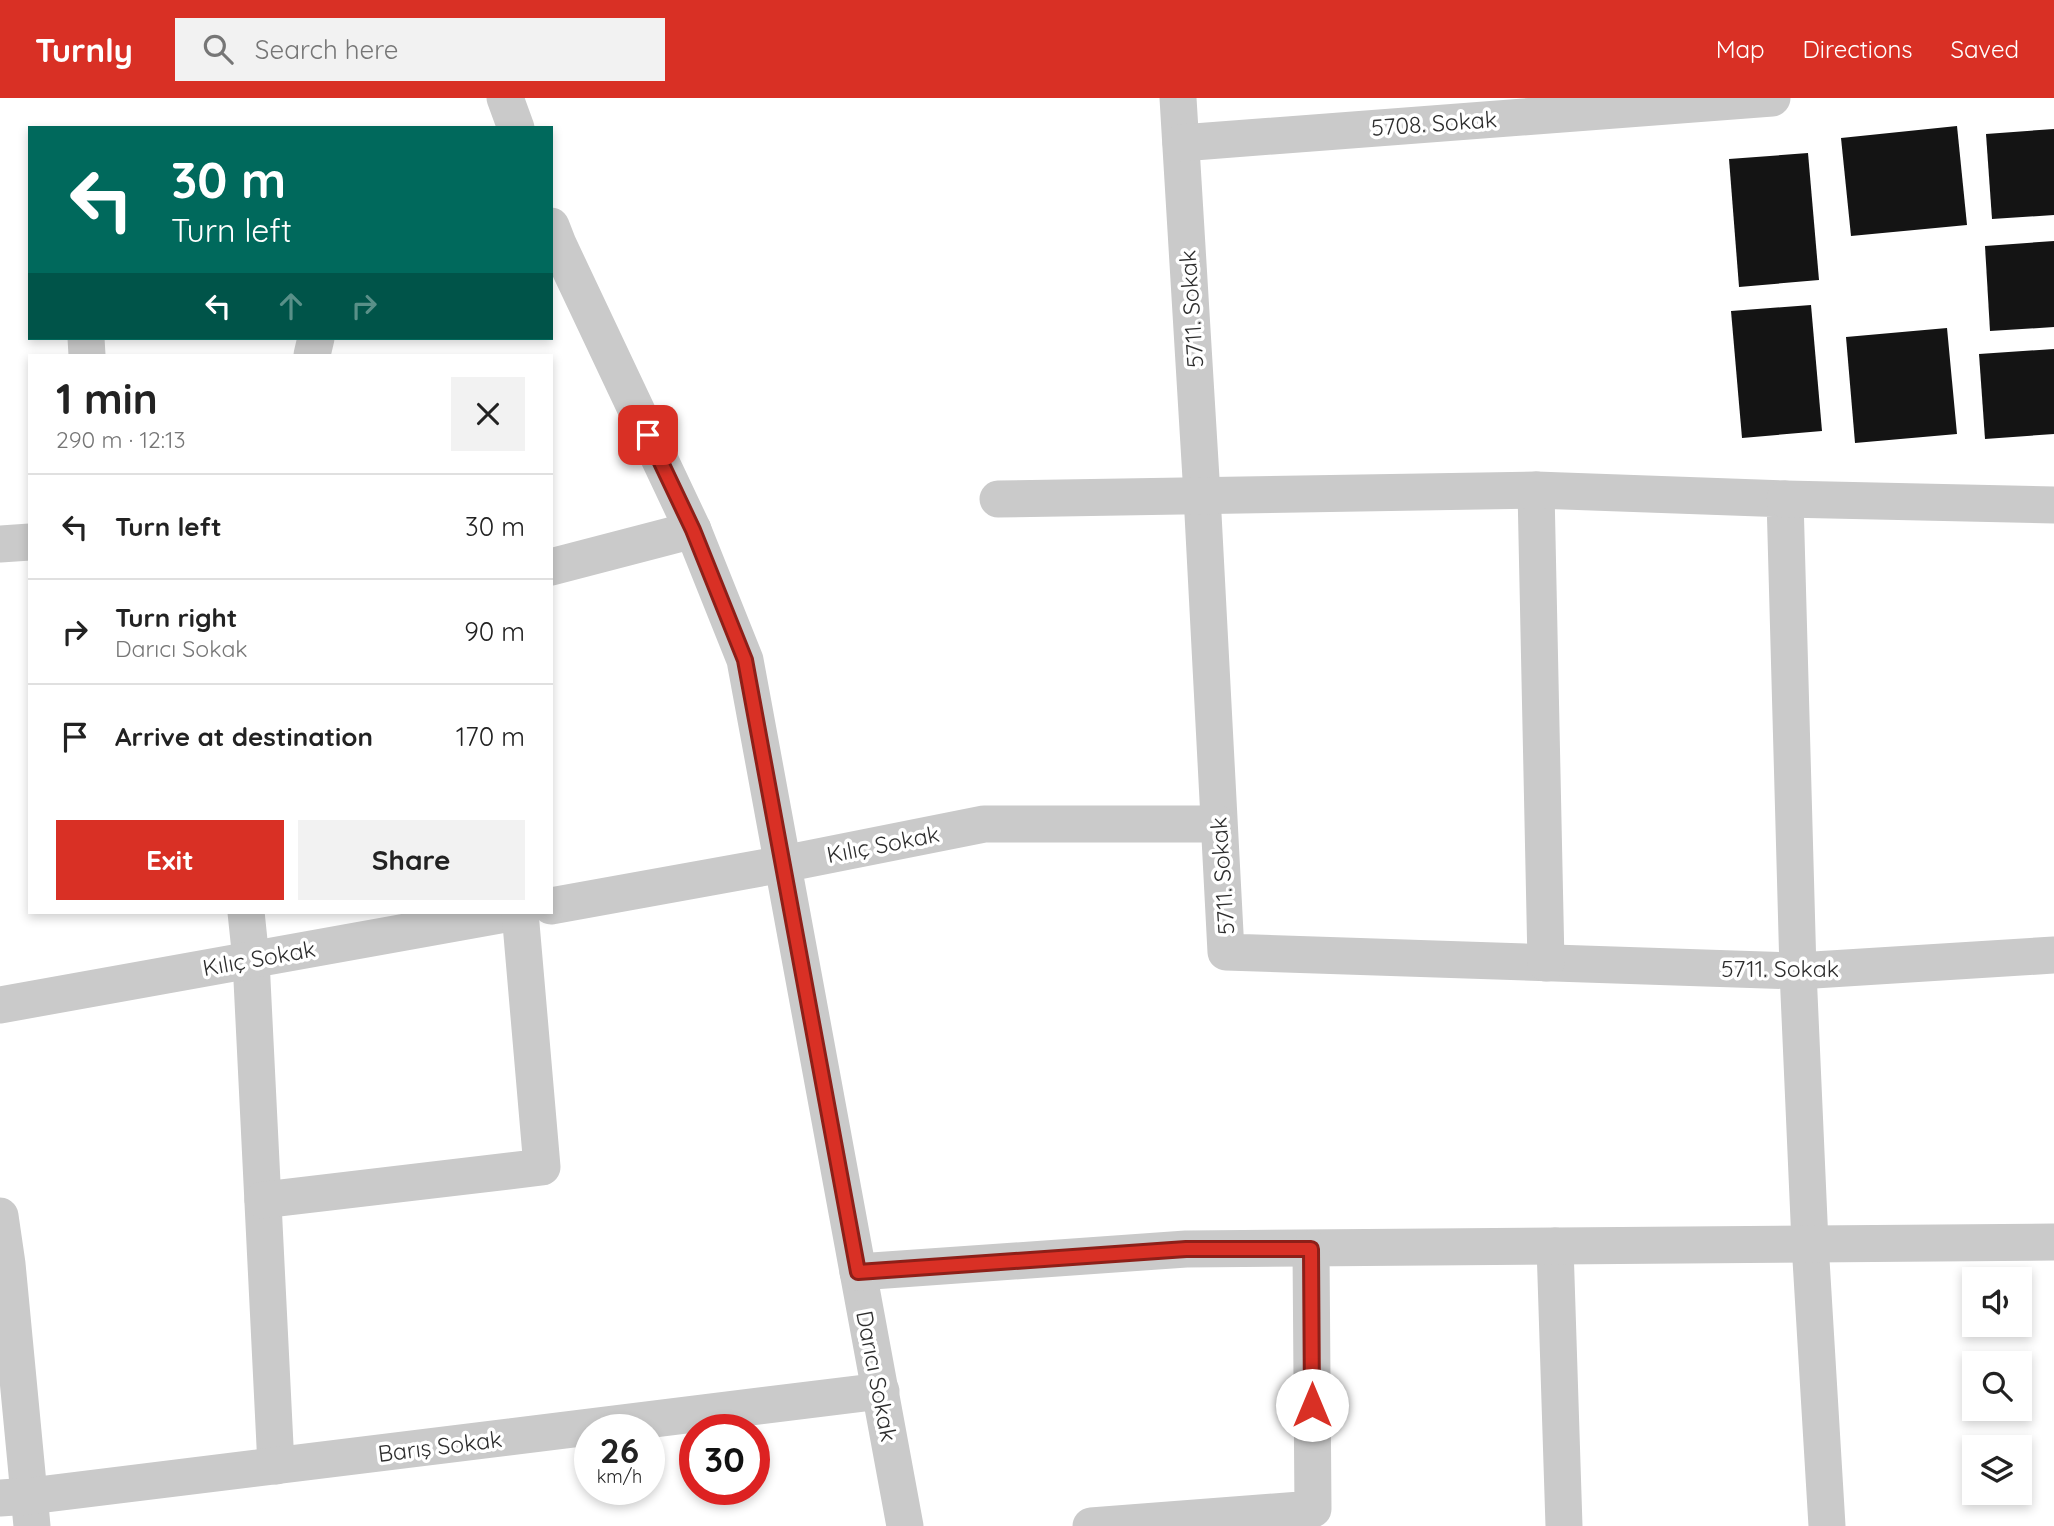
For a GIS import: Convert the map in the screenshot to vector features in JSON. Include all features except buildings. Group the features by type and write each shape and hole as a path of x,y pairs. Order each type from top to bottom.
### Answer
{"street":[{"path":"505,98 515,126"},
{"name":"5711. Sokak","path":"1178,98 1226,952 1798,971 2054,955"},
{"name":"5708. Sokak","path":"1181,143 1564,106 1772,98"},
{"name":"Darıcı Sokak","path":"553,238 693,530 745,660 905,1526"},
{"path":"1536,490 1546,962"},
{"path":"998,499 1536,490 2054,505"},
{"path":"1785,499 1798,971 1810,1243 1827,1526"},
{"path":"553,566 693,530"},
{"path":"0,544 28,542"},
{"name":"Kılıç Sokak","path":"553,906 984,824 1218,824"},
{"path":"246,914 251,960 276,1466"},
{"name":"Kılıç Sokak","path":"0,1005 508,914"},
{"path":"262,1200 542,1167 519,914"},
{"path":"0,1216 8,1264 21,1507"},
{"path":"858,1272 1186,1249 2054,1242"},
{"path":"1555,1246 1564,1526"},
{"path":"1091,1526 1313,1509 1311,1249"},
{"name":"Barış Sokak","path":"21,1507 276,1466 881,1391"}],"route":[{"path":"648,435 693,530 745,660 858,1272 1186,1249 1311,1249 1312,1405"}]}
